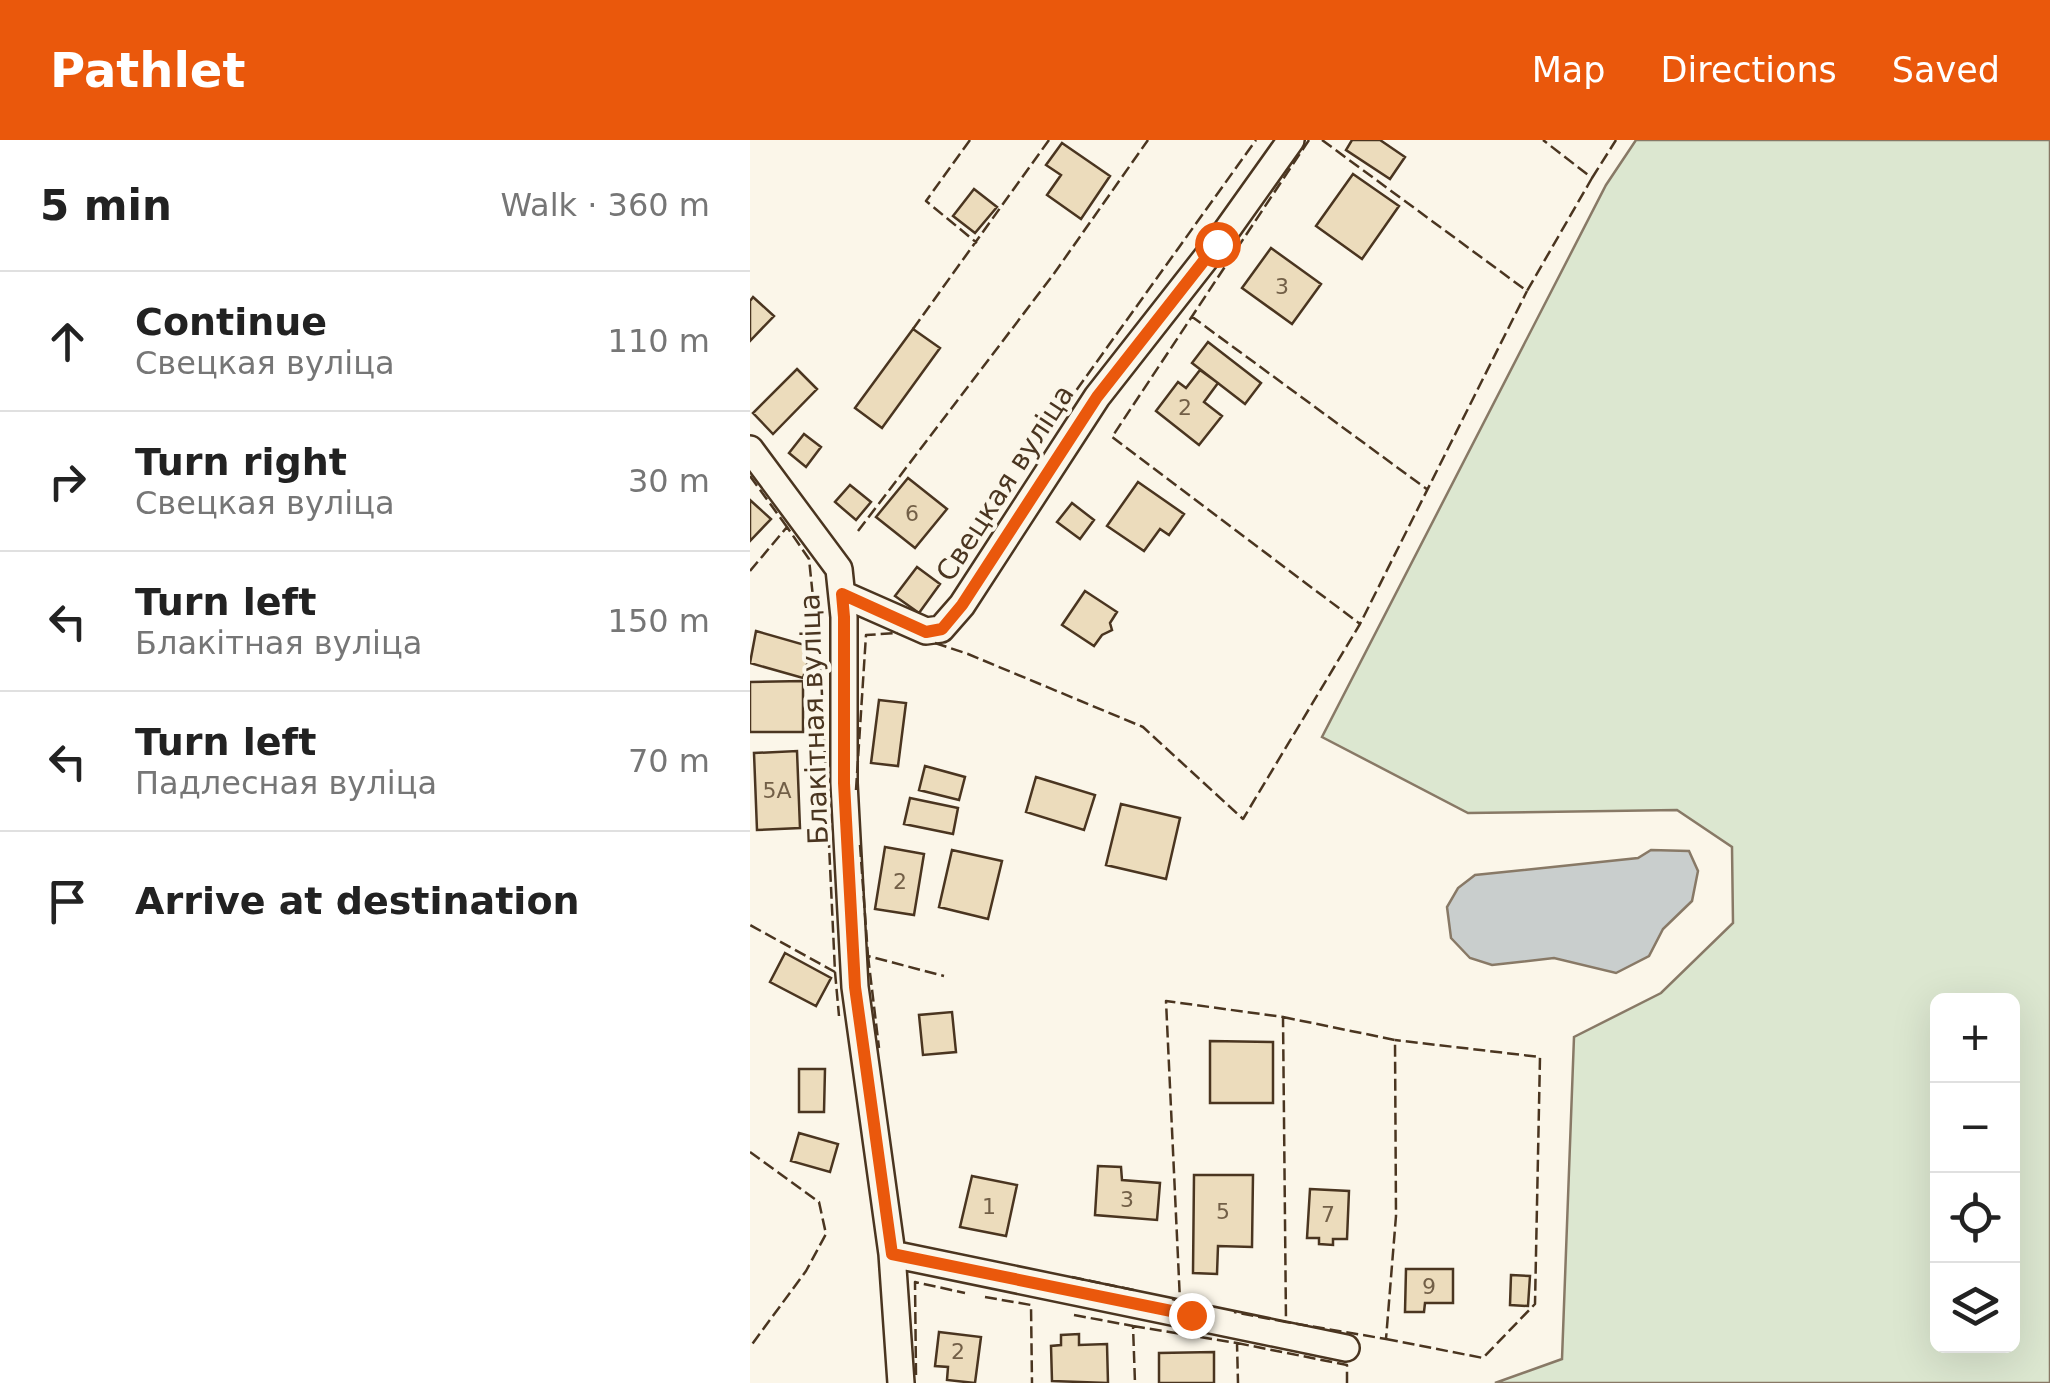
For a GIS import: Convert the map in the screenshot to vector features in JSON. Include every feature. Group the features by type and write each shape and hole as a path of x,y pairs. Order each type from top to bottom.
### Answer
{"street":[{"name":"Свецкая вуліца","path":"842,594 926,632 942,629 962,605 1097,397 1217,244 1291,140"},
{"name":"Блакітная вуліца","path":"750,450 839,569 844,617 844,783 855,987 892,1254 901,1383"},
{"path":"892,1254 1346,1348"}],"green space":[{"path":"1636,140 2050,140 2050,1383 1495,1383 1562,1359 1574,1037 1661,993 1733,923 1732,847 1677,810 1468,813 1322,737 1606,185"}],"shaded area":[{"path":"1651,850 1689,851 1698,871 1692,901 1663,929 1649,956 1616,973 1554,958 1492,965 1470,958 1451,938 1447,907 1458,888 1475,875 1638,858"}],"building":[{"path":"1352,140 1380,140 1405,157 1390,179 1346,150"},
{"path":"1062,143 1110,176 1081,219 1047,195 1061,175 1046,165"},
{"path":"1353,174 1399,206 1362,259 1316,226"},
{"path":"974,189 997,207 975,233 953,216"},
{"path":"1271,248 1321,284 1292,324 1242,288"},
{"path":"753,297 774,316 750,341 750,301"},
{"path":"913,329 940,348 882,428 855,408"},
{"path":"1208,342 1261,383 1245,404 1192,363"},
{"path":"797,369 817,389 773,434 753,413"},
{"path":"1200,370 1218,383 1204,402 1222,416 1199,445 1156,411 1178,382 1186,388"},
{"path":"804,434 821,447 806,467 789,453"},
{"path":"908,478 947,509 915,548 876,517"},
{"path":"1138,482 1184,514 1169,535 1160,529 1144,551 1107,526"},
{"path":"850,485 871,502 856,520 835,502"},
{"path":"750,500 771,519 750,541"},
{"path":"1072,503 1094,520 1080,539 1057,522"},
{"path":"917,567 940,584 919,613 895,596"},
{"path":"1085,591 1117,612 1110,623 1112,630 1094,646 1062,625"},
{"path":"756,631 812,647 803,678 750,663"},
{"path":"803,681 803,732 750,732 750,682"},
{"path":"879,700 906,703 898,766 871,763"},
{"path":"797,751 800,828 757,830 754,753"},
{"path":"925,766 965,777 959,800 919,790"},
{"path":"1036,777 1095,795 1084,830 1026,812"},
{"path":"910,798 958,808 953,834 904,824"},
{"path":"1121,804 1180,818 1166,879 1106,865"},
{"path":"885,847 924,854 914,915 875,909"},
{"path":"952,850 1002,861 988,919 939,907"},
{"path":"785,953 831,978 816,1006 770,982"},
{"path":"952,1012 956,1052 923,1055 919,1015"},
{"path":"1210,1041 1273,1042 1273,1103 1210,1103"},
{"path":"799,1069 825,1069 824,1112 799,1112"},
{"path":"799,1133 838,1144 830,1172 791,1161"},
{"path":"1098,1166 1121,1167 1122,1180 1160,1183 1157,1220 1095,1215"},
{"path":"1194,1175 1253,1175 1252,1247 1218,1246 1217,1274 1193,1273"},
{"path":"972,1176 1017,1185 1006,1236 960,1227"},
{"path":"1310,1189 1349,1191 1347,1239 1333,1239 1333,1245 1319,1244 1319,1238 1307,1238"},
{"path":"1406,1269 1453,1269 1453,1303 1425,1303 1424,1312 1405,1312"},
{"path":"1511,1275 1530,1276 1528,1306 1510,1305"},
{"path":"939,1332 981,1337 975,1383 947,1380 948,1367 935,1366"},
{"path":"1079,1334 1079,1345 1107,1344 1108,1383 1052,1381 1051,1346 1061,1345 1061,1335"},
{"path":"1214,1352 1214,1383 1159,1383 1159,1353"}],"fence":[{"path":"970,140 926,201 977,243"},
{"path":"913,329 1049,140"},
{"path":"858,531 1053,275 1148,140"},
{"path":"1037,445 1256,140"},
{"path":"1309,140 1112,437 1360,624"},
{"path":"1322,140 1527,291 1592,178 1543,140"},
{"path":"1592,178 1616,140"},
{"path":"935,643 1143,727 1243,819 1360,624 1527,291"},
{"path":"1191,316 1428,490"},
{"path":"750,476 787,527"},
{"path":"750,571 787,527 809,559 821,674 835,972 750,925"},
{"path":"856,790 866,635 898,633"},
{"path":"860,845 868,956 944,976"},
{"path":"868,956 879,1048"},
{"path":"835,972 839,1016"},
{"path":"1172,1299 1180,1301 1166,1001 1283,1017 1286,1322 1234,1312"},
{"path":"1283,1017 1395,1040 1396,1216 1386,1339 1286,1322"},
{"path":"1386,1339 1483,1358 1535,1304 1540,1057 1395,1040"},
{"path":"750,1152 819,1202 826,1234 806,1271 750,1347"},
{"path":"1072,1277 1138,1291"},
{"path":"916,1375 915,1282 965,1293"},
{"path":"985,1297 1031,1305 1032,1383"},
{"path":"1074,1315 1133,1326 1135,1383"},
{"path":"1133,1326 1237,1343 1238,1383"},
{"path":"1237,1343 1347,1365 1347,1383"}],"route":[{"path":"1191,1315 892,1254 855,987 844,783 842,594 926,632 942,629 962,605 1097,397 1217,244"}]}
